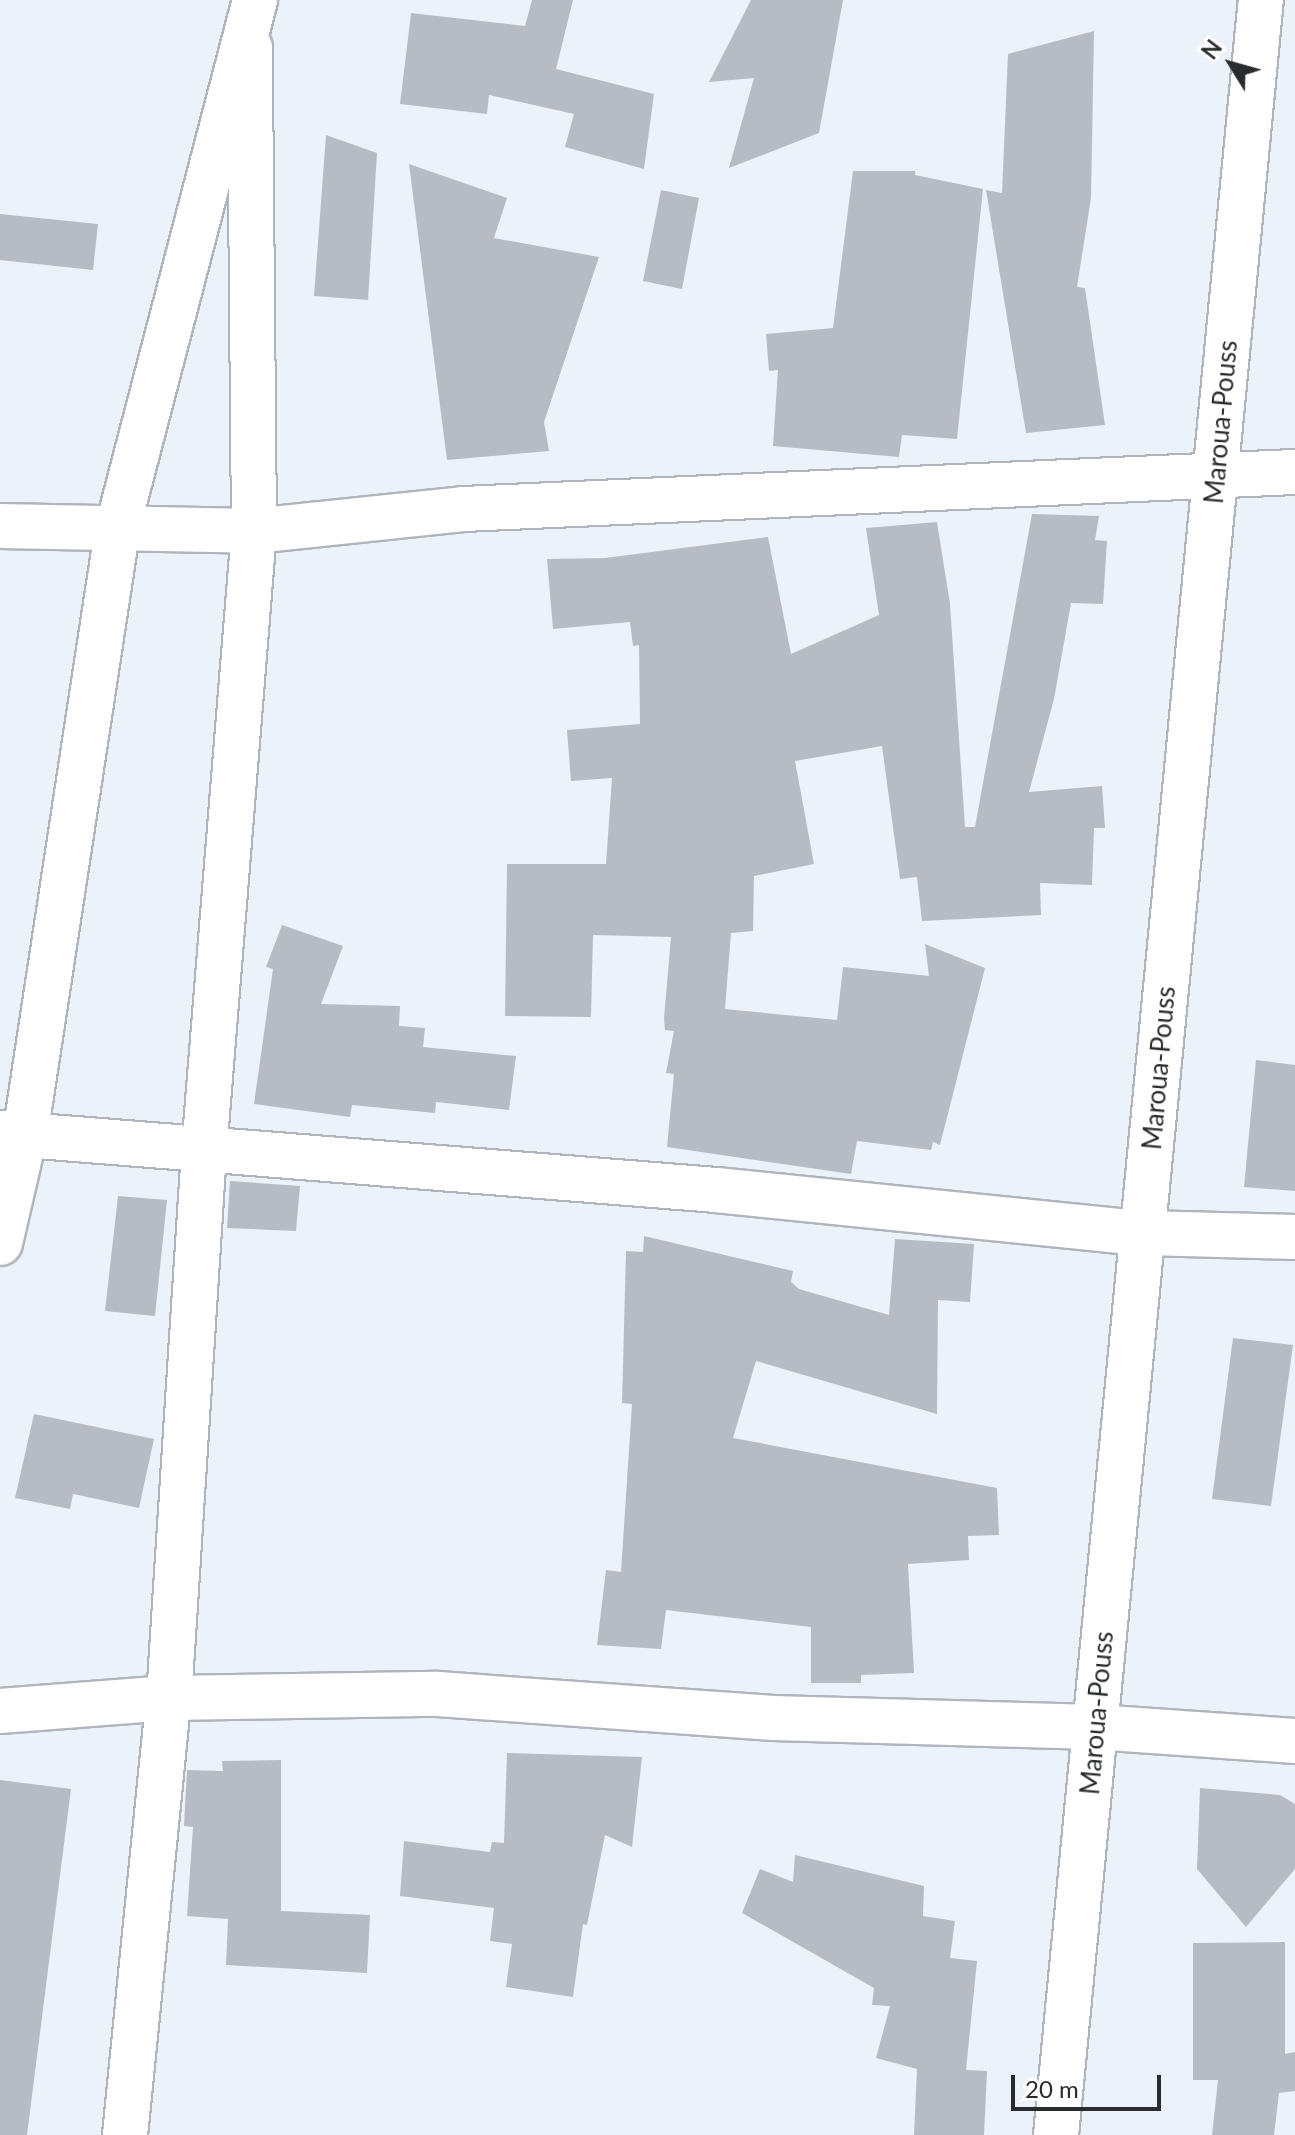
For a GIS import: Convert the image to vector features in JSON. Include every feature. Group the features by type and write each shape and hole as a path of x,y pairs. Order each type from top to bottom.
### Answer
{"street":[{"name":"Maroua-Pouss","path":"1056,2135 1261,0"},
{"path":"0,1243 13,1134 118,526 252,16"},
{"path":"125,2135 169,1698 204,1151 254,531 252,16"},
{"path":"0,526 254,531 463,509 1295,472"},
{"path":"13,1134 716,1190 1143,1233 1295,1237"},
{"path":"0,1711 169,1698 438,1694 773,1718 1095,1727 1295,1741"}],"building":[{"path":"532,0 573,0 556,69 654,94 644,169 565,147 574,114 489,95 487,114 400,104 411,13 525,26"},
{"path":"751,0 843,0 819,133 729,168 754,78 709,82"},
{"path":"1094,31 1091,198 1077,287 1085,288 1105,425 1026,433 986,190 1002,193 1008,54"},
{"path":"326,135 377,153 368,300 314,296"},
{"path":"409,164 507,198 494,238 599,257 544,422 549,451 447,460"},
{"path":"853,171 915,171 915,175 983,189 957,439 902,435 899,457 773,446 778,370 769,371 766,334 833,328"},
{"path":"661,190 699,198 682,289 643,281"},
{"path":"0,214 98,224 93,270 0,260"},
{"path":"1032,514 1099,516 1095,540 1107,541 1103,604 1071,603 1054,699 1029,792 1102,786 1105,828 1094,828 1092,885 1040,883 1041,915 922,921 917,877 900,879 882,746 795,761 814,864 754,876 753,931 731,933 725,1009 837,1020 843,967 929,976 925,944 985,968 940,1145 933,1142 931,1150 857,1141 851,1174 667,1147 674,1074 666,1073 674,1031 665,1030 664,1018 671,937 593,935 591,1017 505,1016 507,864 606,864 612,778 571,781 567,730 640,724 639,645 633,646 630,622 553,629 547,559 605,558 768,537 791,654 879,615 866,528 937,522 950,604 965,827 975,827"},
{"path":"282,925 343,946 321,1004 400,1006 399,1026 425,1028 423,1047 516,1056 509,1110 436,1102 435,1113 352,1105 350,1117 254,1104 273,969 266,967"},
{"path":"1256,1060 1295,1065 1295,1191 1244,1187"},
{"path":"230,1181 300,1186 296,1231 227,1228"},
{"path":"118,1196 167,1200 155,1316 105,1311"},
{"path":"644,1236 793,1271 791,1282 799,1289 889,1315 895,1239 974,1244 970,1302 938,1300 937,1414 756,1361 733,1438 997,1488 999,1535 968,1536 969,1560 908,1564 914,1673 861,1675 861,1683 811,1683 811,1627 666,1610 661,1649 597,1645 606,1570 621,1572 632,1404 622,1403 626,1251 643,1252"},
{"path":"1233,1338 1293,1345 1271,1506 1212,1499"},
{"path":"34,1414 154,1439 139,1508 73,1494 70,1509 15,1498"},
{"path":"507,1753 642,1757 632,1847 605,1835 587,1925 583,1924 573,1997 506,1987 512,1944 490,1941 494,1908 400,1896 404,1841 490,1852 492,1842 504,1843"},
{"path":"281,1760 281,1911 370,1915 367,1973 226,1965 228,1919 187,1916 193,1827 184,1826 187,1770 223,1771 222,1761"},
{"path":"0,1780 71,1789 27,2135 0,2135"},
{"path":"1200,1788 1280,1795 1295,1804 1295,1869 1246,1927 1197,1869"},
{"path":"795,1855 924,1886 923,1916 955,1921 950,1958 977,1961 966,2070 987,2071 984,2135 914,2135 917,2069 876,2058 890,2006 872,2005 874,1988 742,1913 760,1869 793,1882"},
{"path":"1285,1942 1285,2054 1295,2052 1295,2091 1279,2093 1274,2135 1212,2135 1218,2080 1193,2080 1193,1943"}]}
